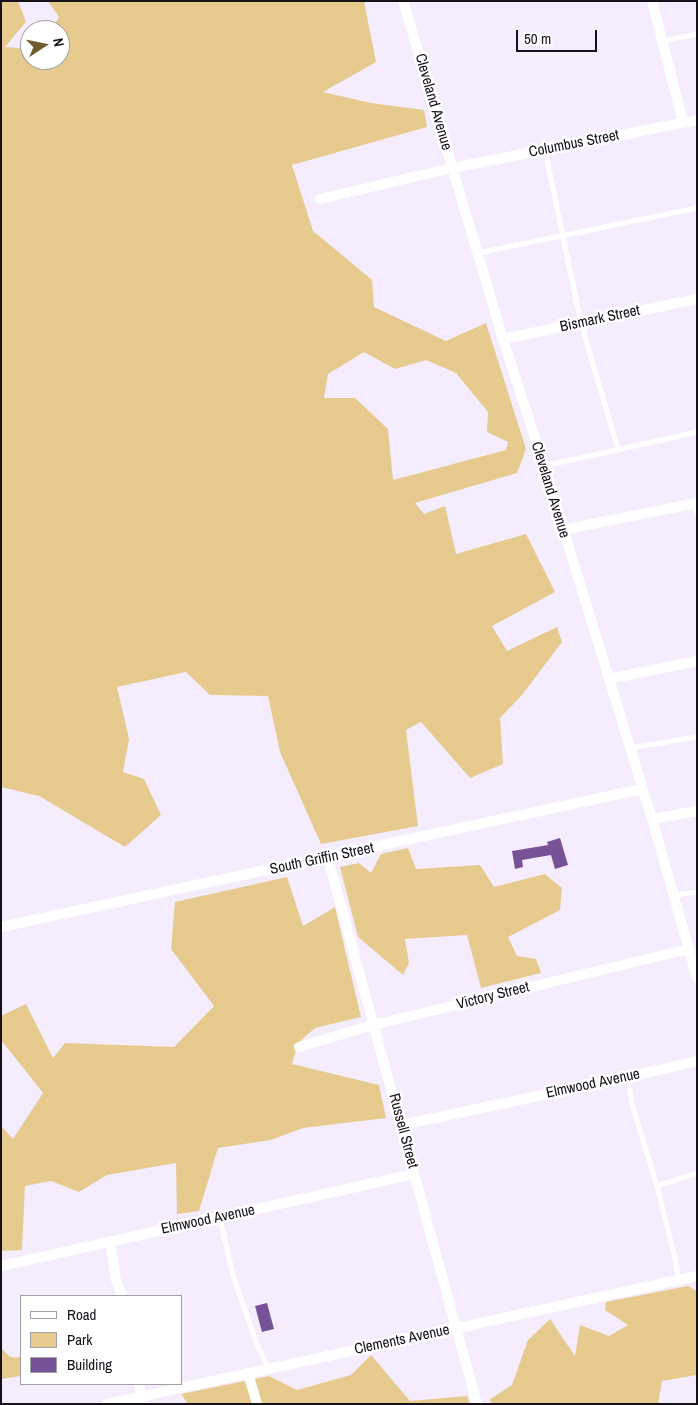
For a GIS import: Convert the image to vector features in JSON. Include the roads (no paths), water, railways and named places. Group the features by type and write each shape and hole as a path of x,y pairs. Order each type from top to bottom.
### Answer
{"street":[{"name":"Cleveland Avenue","path":"403,1 503,339 544,466 562,530 652,819 697,978"},
{"path":"652,1 683,122"},
{"name":"Columbus Street","path":"320,199 452,168 697,120"},
{"name":"Bismark Street","path":"503,339 697,299"},
{"path":"562,530 696,503"},
{"path":"608,679 697,661"},
{"name":"South Griffin Street","path":"1,927 642,789"},
{"path":"652,819 697,810"},
{"name":"Russell Street","path":"328,858 477,1404"},
{"name":"Victory Street","path":"299,1047 373,1025 689,949"},
{"name":"Elmwood Avenue","path":"401,1124 697,1061"},
{"name":"Elmwood Avenue","path":"1,1266 414,1174"},
{"path":"110,1241 116,1280 122,1295"},
{"name":"Clements Avenue","path":"107,1404 142,1400 248,1373 697,1276"},
{"path":"248,1373 257,1404"},
{"path":"139,1385 142,1400"}],"lane":[{"path":"662,42 697,34"},
{"path":"545,149 581,323 618,450"},
{"path":"478,253 697,208"},
{"path":"544,466 697,432"},
{"path":"696,503 697,514"},
{"path":"630,748 697,737"},
{"path":"674,895 697,892"},
{"path":"628,1077 632,1104 657,1186 676,1262 678,1280"},
{"path":"657,1186 697,1173"},
{"path":"220,1218 233,1275 256,1342 269,1369"}]}
